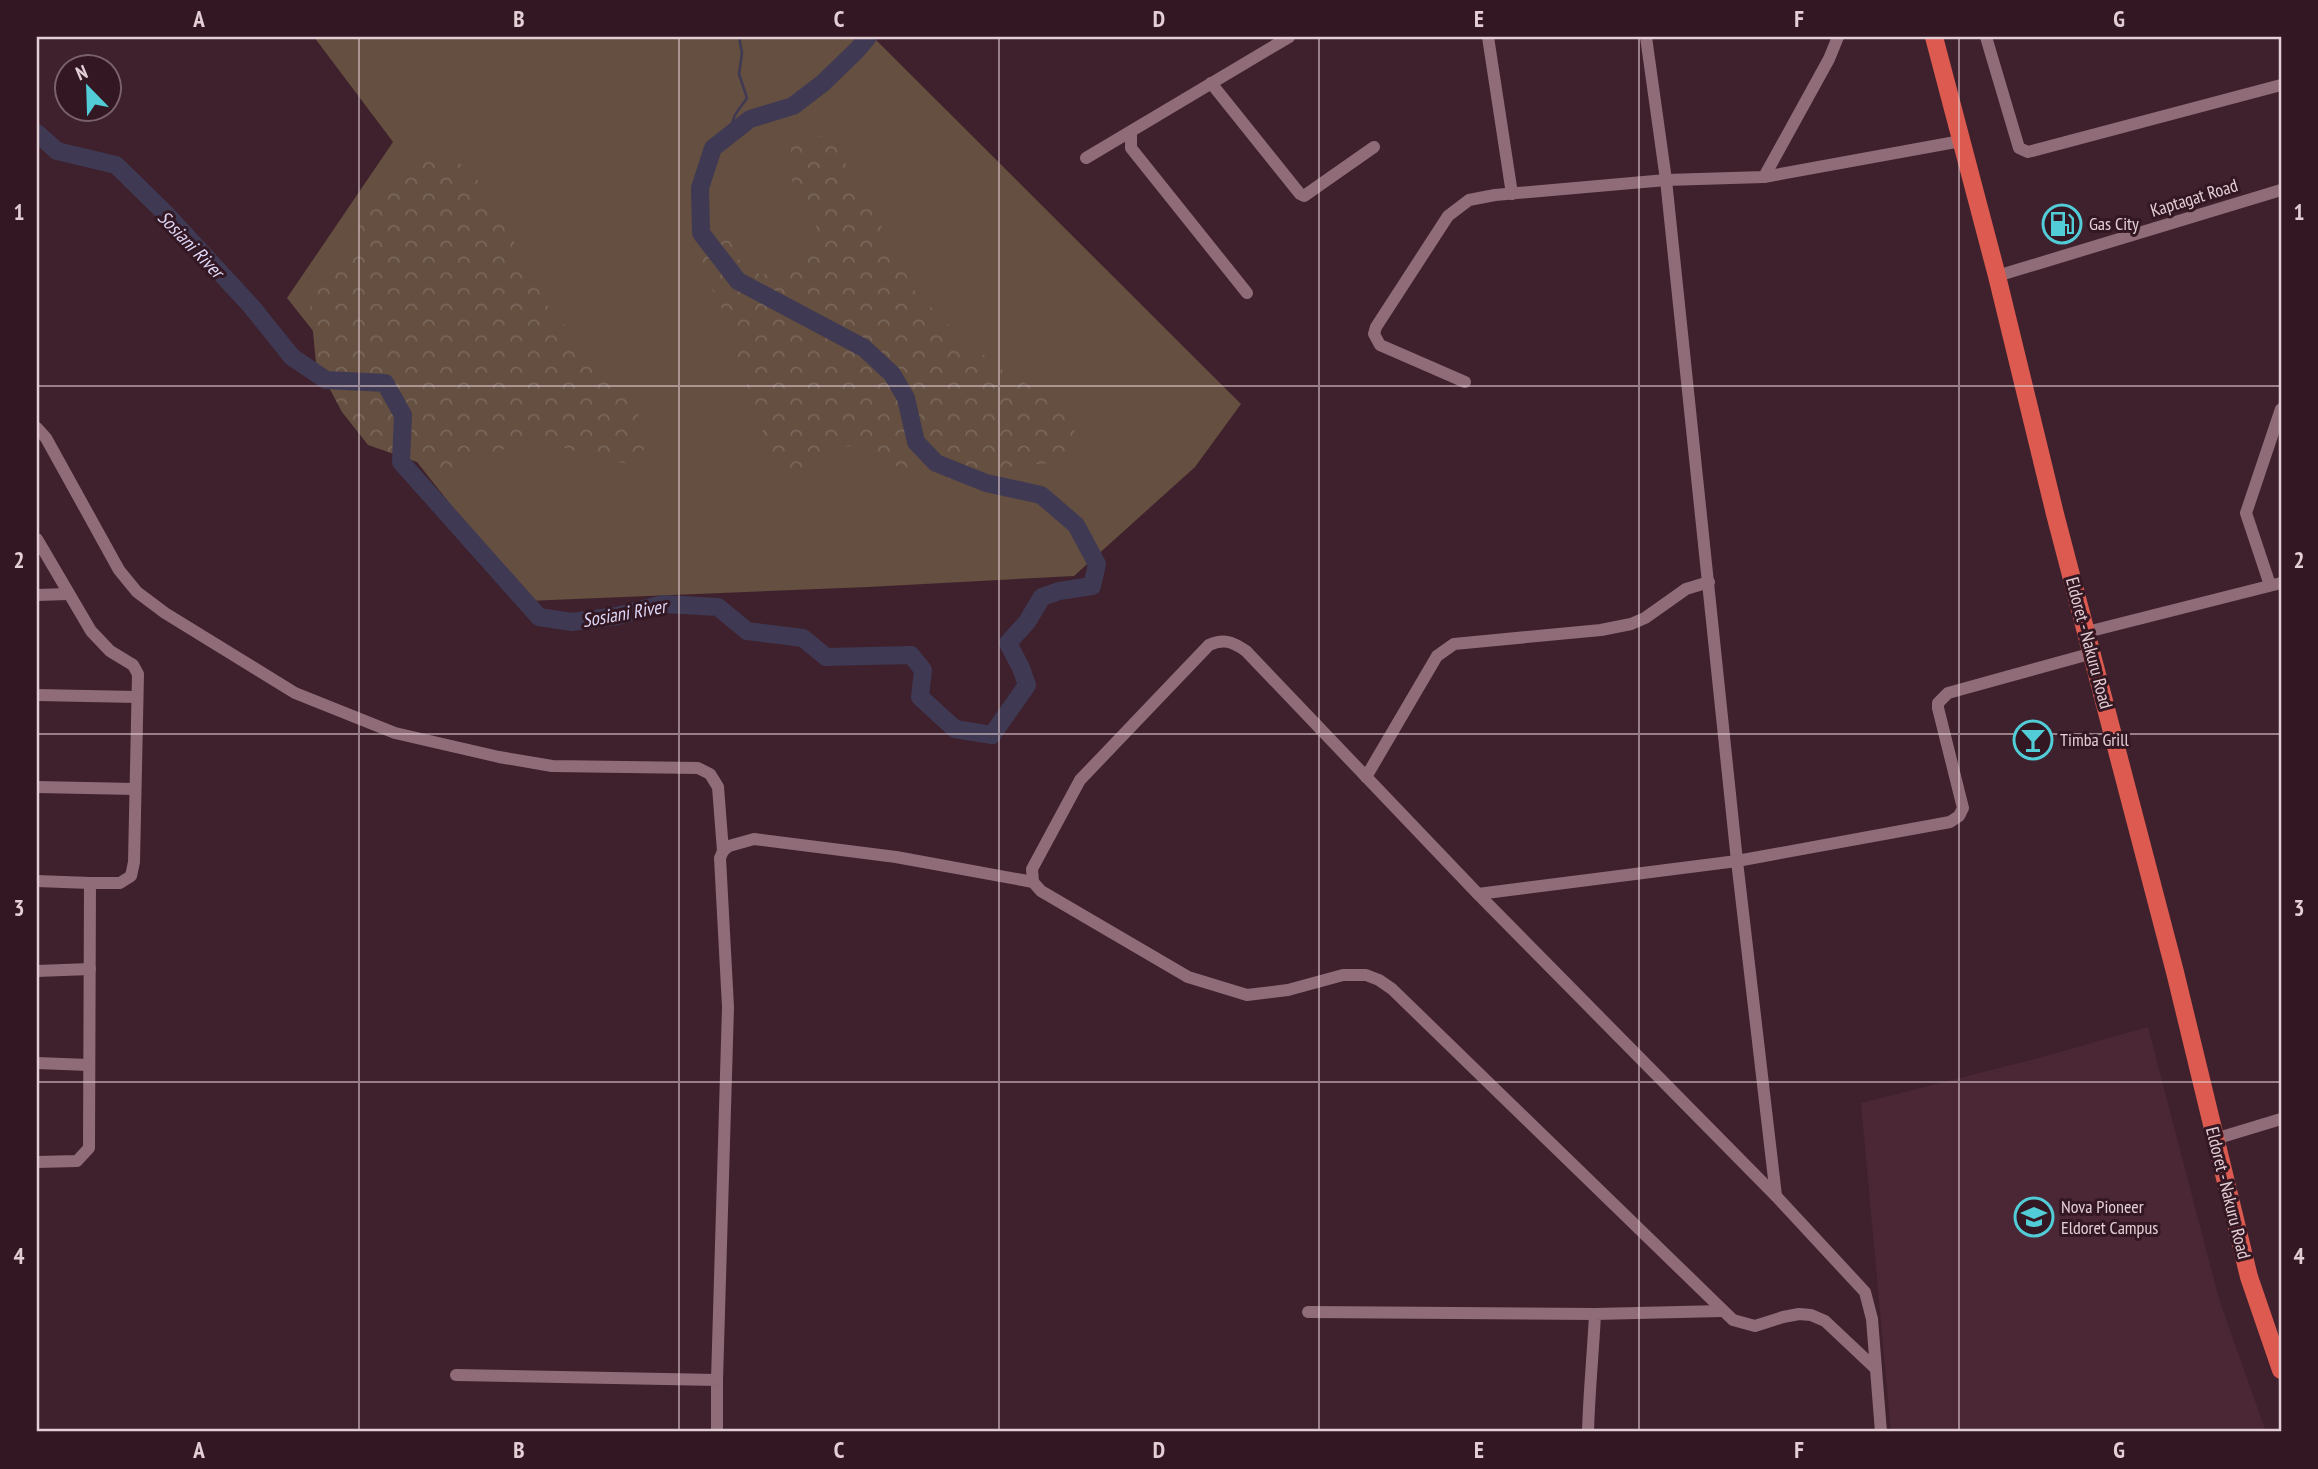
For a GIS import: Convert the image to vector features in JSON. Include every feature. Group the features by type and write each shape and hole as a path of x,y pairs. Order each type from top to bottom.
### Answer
{"highway":[{"name":"Eldoret - Nakuru Road","path":"1934,37 2175,972 2249,1277 2281,1370"}],"street":[{"path":"1086,158 1289,37"},
{"path":"1488,37 1512,194"},
{"path":"1646,37 1666,180 1737,861 1776,1196"},
{"path":"1764,177 1829,59 1838,37"},
{"path":"1986,37 2019,148 2023,152 2281,85"},
{"path":"1211,83 1304,196 1374,146"},
{"path":"1131,132 1130,148 1247,293"},
{"path":"1465,382 1380,345 1374,334 1448,216 1469,200 1666,180 1764,177 1961,141"},
{"name":"Kaptagat Road","path":"1997,276 2281,190"},
{"path":"2087,632 2276,584 2246,513 2281,409"},
{"path":"37,428 46,438 119,570 137,592 165,613 296,693 395,733 461,749 552,766 698,768 710,774 718,787 723,851 720,858 728,1007 717,1432"},
{"path":"37,539 91,631 110,651 133,664 138,674 134,862 131,876 120,883 37,881"},
{"path":"1366,777 1437,656 1446,648 1454,644 1601,630 1631,624 1645,618 1686,589 1709,582"},
{"path":"37,595 68,594"},
{"path":"1876,1369 1825,1321 1811,1315 1783,1317 1755,1326 1733,1320 1380,980 1366,975 1343,975 1288,990 1247,995 1188,977 1041,891 1033,882 1032,869 1080,780 1198,656 1217,641 1232,642 1246,651 1478,894 1776,1196 1865,1292 1872,1318 1881,1432"},
{"path":"1478,894 1737,861 1950,822 1959,816 1963,807 1938,708 1941,699 1948,693 2093,653"},
{"path":"37,695 137,697"},
{"path":"37,787 135,789"},
{"path":"723,851 734,843 754,839 896,857 1033,882"},
{"path":"37,1162 77,1161 89,1148 90,883"},
{"path":"37,971 90,969"},
{"path":"37,1063 89,1065"},
{"path":"2215,1139 2281,1119"},
{"path":"1308,1312 1595,1314 1723,1311"},
{"path":"1588,1432 1595,1314"},
{"path":"456,1374 718,1380"}],"shaded area":[{"name":"Nova Pioneer Eldoret Campus","path":"2148,1027 2219,1299 2266,1432 1891,1432 1861,1103"}],"green space":[{"path":"314,37 873,37 1241,404 1195,467 1074,576 527,601 287,298 393,142"},
{"path":"815,133 839,150 860,193 891,241 912,288 962,338 1004,371 1057,402 1075,430 1063,462 973,470 943,482 899,468 869,445 823,448 803,470 790,478 774,471 719,300 701,273 701,240 724,230 740,261 762,276 821,242 812,213 792,183 791,148"},
{"path":"430,155 467,166 492,200 551,312 585,346 638,413 647,439 642,455 630,464 539,441 510,447 443,471 368,445 342,412 316,363 310,302 347,249 373,201 401,169"}],"waterway":[{"path":"732,133 734,118 747,98 739,74 742,53 739,37"},
{"name":"Sosiani River","path":"37,133 57,151 116,165 167,215 251,306 292,357 326,380 385,383 403,415 401,462 539,617 572,622 617,616 663,604 718,607 747,631 803,638 826,657 911,655 923,670 920,697 955,729 992,735 1027,685 1008,643 1027,622 1042,597 1059,591 1092,586 1097,564 1076,525 1041,495 986,483 936,463 916,442 906,398 892,374 864,348 738,281 701,233 700,188 713,148 750,119 793,106 823,83 868,37"}],"place":[{"name":"Gas City","path":"2062,224"},
{"name":"Timba Grill","path":"2033,740"},
{"name":"Nova Pioneer Eldoret Campus","path":"2034,1217"}]}
